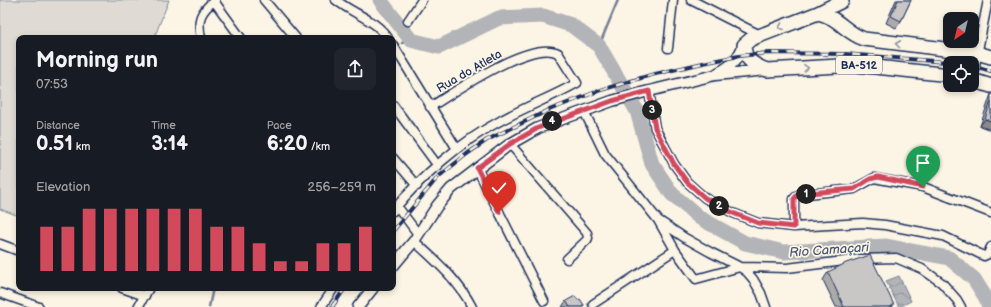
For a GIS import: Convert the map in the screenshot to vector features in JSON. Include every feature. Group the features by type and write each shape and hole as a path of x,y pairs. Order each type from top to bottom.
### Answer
{"main road":[{"path":"767,70 756,66 750,62 746,56 750,37 818,13 843,0"},
{"path":"843,0 839,13 844,27"},
{"path":"818,13 834,18 855,36 864,39 957,56"},
{"path":"966,56 977,53 991,57"},
{"name":"BA-512","path":"767,70 857,65 943,74"},
{"path":"991,72 991,78"},
{"path":"979,82 991,86"}],"street":[{"path":"264,0 293,35"},
{"path":"336,0 344,7 373,22 386,35"},
{"path":"408,21 422,0"},
{"path":"668,48 673,0"},
{"path":"691,0 750,37 735,62 730,67 715,75"},
{"path":"976,56 988,0"},
{"path":"201,35 198,22 203,11 214,1 239,35"},
{"path":"396,49 430,107"},
{"name":"Rua do Atleta","path":"541,51 553,51 558,53 577,83 500,121 457,149 430,107 494,68 541,51"},
{"path":"396,262 416,238 448,192 477,168 510,144 538,128 612,101 645,92 715,75 767,70"},
{"path":"645,92 655,128 674,164 687,182 705,198 733,213 758,223 794,227 863,223 885,225 943,236 984,256 988,254 991,247"},
{"path":"396,109 438,166"},
{"path":"584,111 605,154 658,220 675,250 696,279 740,267 787,268 860,259 896,258 922,269 942,283 957,300 961,307"},
{"path":"510,144 588,233 587,240 567,259"},
{"path":"396,208 457,149"},
{"path":"396,162 417,186"},
{"path":"477,168 544,301"},
{"path":"794,227 794,199 798,194 854,189 870,179 878,177 923,187 991,213"},
{"path":"396,210 416,238 466,295 472,307"},
{"path":"658,220 710,252 740,267 753,279 761,293 766,307"},
{"path":"0,244 16,250"},
{"path":"593,304 675,250"},
{"path":"131,291 145,296"},
{"path":"138,307 148,291"},
{"path":"322,307 332,291"},
{"path":"358,307 371,291"},
{"path":"0,293 39,307"}],"shaded area":[{"path":"0,0 169,0 155,35 16,35 16,215 0,209"}],"water":[{"path":"899,276 911,301 899,307 886,281"}],"building":[{"path":"898,0 911,0 901,21 891,16"},
{"path":"991,101 991,121 985,119"},
{"path":"870,255 894,305 890,307 844,307 828,272 846,263"},
{"path":"575,296 578,300 580,299 584,305 582,306 583,307 570,307 566,301"}],"waterway":[{"name":"Rio Camaçari","path":"380,0 411,40 439,47 499,18 543,16 571,25 599,46 637,111 652,164 672,194 700,218 745,243 784,252 886,246 949,258 974,279 986,298 989,307"},
{"path":"599,46 618,0"},
{"path":"402,43 411,40"},
{"path":"209,307 212,291"}],"railway":[{"path":"396,227 438,177 487,140 549,110 601,90 651,75 703,63 739,56 768,53 845,54 943,62"},
{"path":"979,67 991,71"},
{"path":"332,307 343,291"}],"route":[{"path":"499,212 477,168 510,144 555,120 612,101 649,91 655,128 666,151 687,182 705,198 733,213 758,223 794,227 794,199 798,194 854,189 870,179 878,177 923,187"}]}
